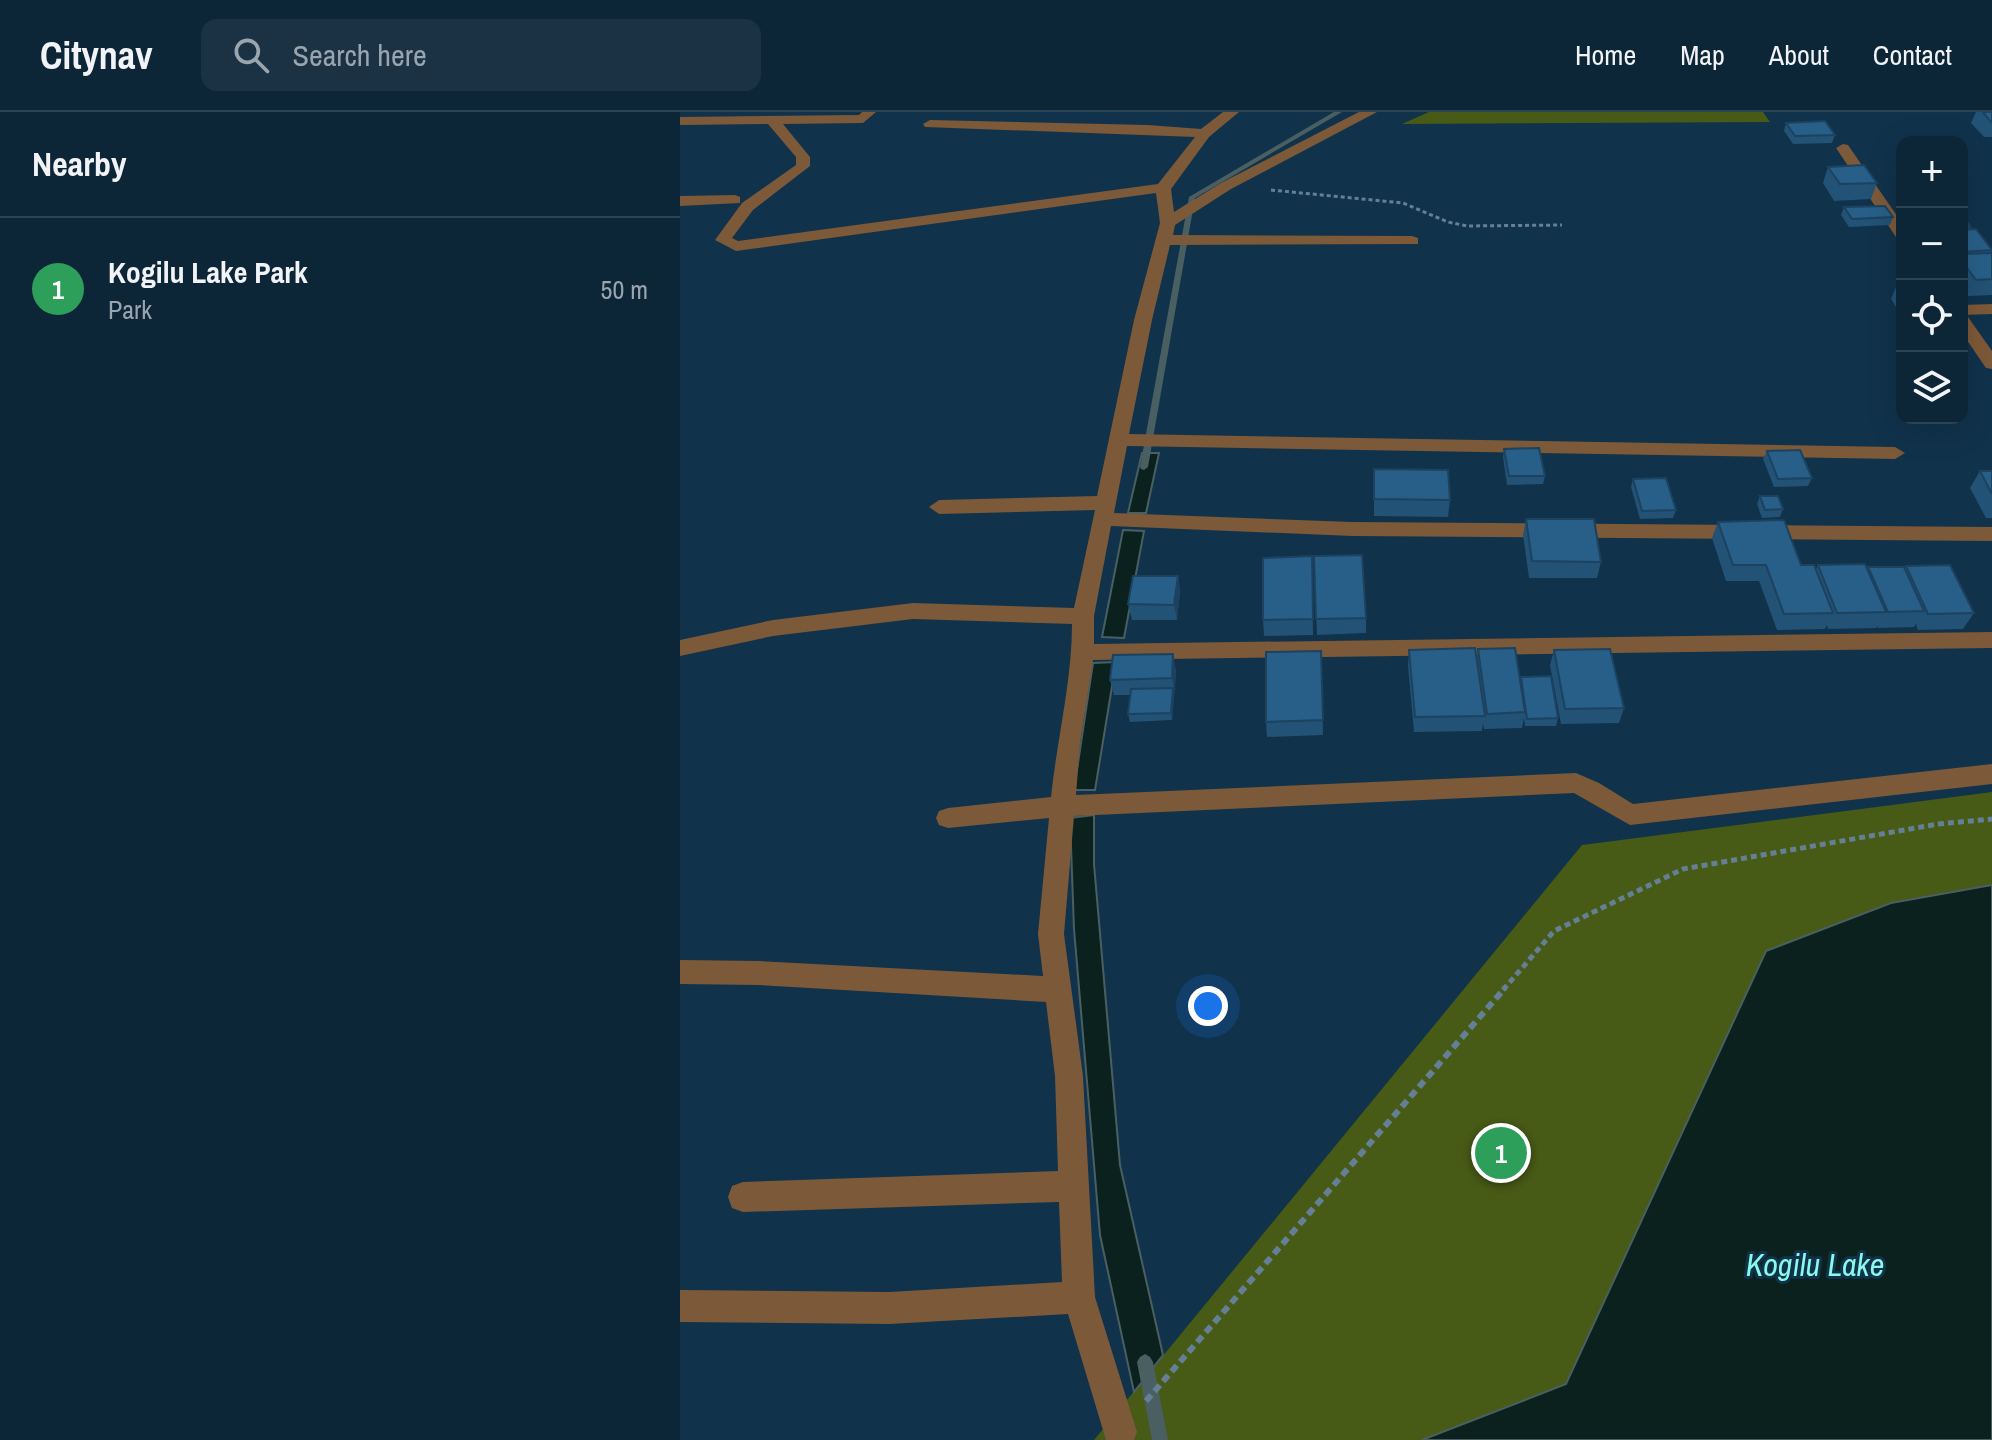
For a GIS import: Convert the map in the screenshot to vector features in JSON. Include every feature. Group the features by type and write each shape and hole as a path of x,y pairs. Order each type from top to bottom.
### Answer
{"street":[{"path":"680,121 863,119 869,112"},
{"path":"930,124 1148,129 1200,126 1232,112"},
{"path":"1166,231 1226,186 1370,112"},
{"path":"773,121 803,157 803,166 786,180 761,193 745,208 723,240 736,246 1163,188 1179,171 1200,126"},
{"path":"1843,148 1896,225"},
{"path":"1120,1432 1079,1297 1069,1076 1051,934 1068,743 1083,652 1083,616 1117,440 1166,231 1163,188"},
{"path":"680,201 735,200"},
{"path":"1166,231 1412,241"},
{"path":"1968,310 1992,309"},
{"path":"1968,330 1992,364"},
{"path":"1117,440 1895,453"},
{"path":"939,507 1103,511 1352,529 1992,534"},
{"path":"680,648 773,628 913,611 1083,616"},
{"path":"1083,652 1992,640"},
{"path":"948,818 1062,806 1576,783 1596,791 1609,804 1630,815 1992,774"},
{"path":"680,972 759,973 1058,990"},
{"path":"743,1197 1074,1186"},
{"path":"680,1306 889,1308 1079,1297"}],"path":[{"path":"1226,186 1403,203 1423,208 1442,221 1460,225 1562,225"},
{"path":"1120,1432 1554,931 1683,869 1938,824 1992,819"}],"green space":[{"path":"1429,112 1763,112 1770,122 1402,124"},
{"path":"1992,792 1992,885 1891,903 1766,951 1566,1384 1422,1440 1094,1440 1582,845"}],"water":[{"path":"1142,453 1159,453 1146,513 1128,513"},
{"path":"1123,530 1144,531 1124,638 1102,637"},
{"path":"1116,662 1095,790 1074,790 1093,663"},
{"path":"1094,815 1094,864 1120,1165 1163,1355 1134,1392 1100,1235 1074,929 1070,818"},
{"name":"Kogilu Lake","path":"1992,885 1992,1440 1422,1440 1566,1384 1766,951 1891,903"}],"building":[{"path":"1983,112 1992,112 1992,122 1991,122"},
{"path":"1825,121 1835,135 1795,136 1786,123"},
{"path":"1864,165 1877,183 1840,184 1828,167"},
{"path":"1885,206 1893,217 1852,219 1844,207"},
{"path":"1976,229 1992,250 1968,252 1968,230"},
{"path":"1992,253 1992,279 1976,280 1968,269 1968,254"},
{"path":"1539,448 1545,476 1509,476 1504,449"},
{"path":"1800,450 1812,478 1778,479 1767,451"},
{"path":"1374,469 1448,470 1450,500 1374,499"},
{"path":"1980,471 1992,471 1992,494"},
{"path":"1666,478 1676,510 1642,511 1633,479"},
{"path":"1760,496 1778,496 1783,509 1765,510"},
{"path":"1526,519 1594,519 1601,562 1532,561"},
{"path":"1784,520 1801,565 1814,565 1833,613 1784,614 1766,565 1733,565 1718,522"},
{"path":"1362,555 1366,618 1316,619 1314,556"},
{"path":"1312,556 1313,619 1263,620 1263,558"},
{"path":"1865,564 1886,612 1837,613 1818,565"},
{"path":"1950,565 1974,613 1928,614 1906,566"},
{"path":"1868,567 1904,567 1924,611 1888,612"},
{"path":"1133,576 1178,576 1174,605 1128,604"},
{"path":"1475,648 1485,716 1415,717 1409,650"},
{"path":"1515,648 1525,712 1487,714 1478,649"},
{"path":"1610,649 1624,708 1565,709 1554,650"},
{"path":"1321,651 1323,720 1266,722 1266,652"},
{"path":"1173,654 1172,678 1110,680 1113,655"},
{"path":"1551,676 1558,718 1527,719 1521,677"},
{"path":"1173,688 1171,713 1128,714 1131,689"}],"waterway":[{"path":"1144,467 1192,197 1339,112"},
{"path":"1145,1362 1160,1440"}],"place":[{"name":"Kogilu Lake Park","path":"1501,1153"}]}
